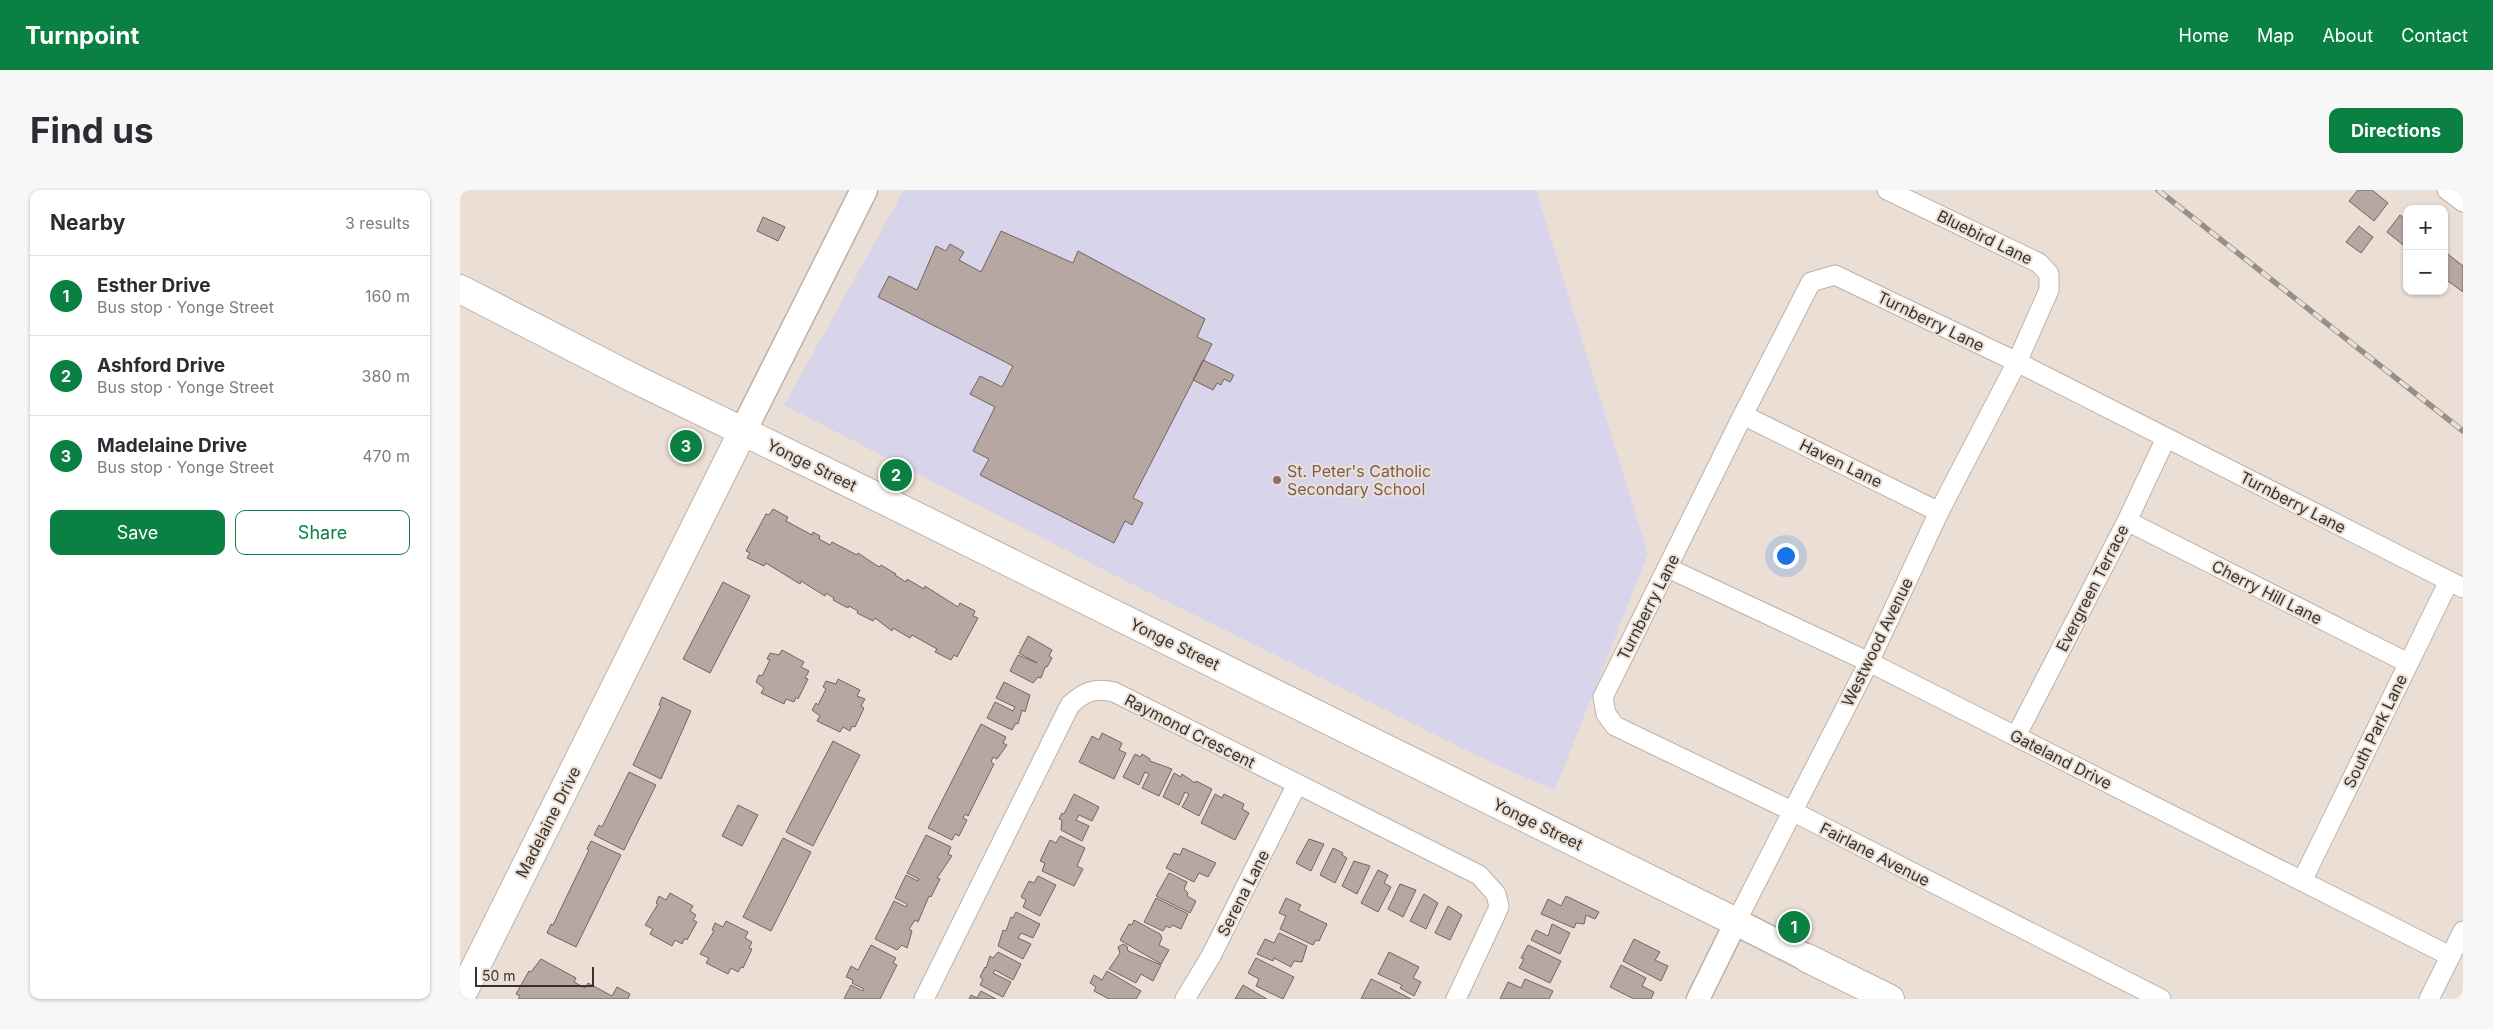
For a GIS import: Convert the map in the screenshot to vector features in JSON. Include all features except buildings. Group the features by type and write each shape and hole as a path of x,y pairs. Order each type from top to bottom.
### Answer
{"main road":[{"path":"743,432 864,190"},
{"name":"Yonge Street","path":"460,289 637,380 1890,999"},
{"name":"Madelaine Drive","path":"460,998 743,432"}],"street":[{"name":"Bluebird Lane","path":"1887,190 2039,263 2049,274 2049,290 2018,362"},
{"path":"2448,190 2463,202"},
{"name":"Turnberry Lane","path":"1603,698 1742,415 1811,282 1835,275 2018,362 2456,585"},
{"name":"Westwood Avenue","path":"1736,922 1869,662 1939,512 2018,362"},
{"name":"Haven Lane","path":"1742,415 1939,512"},
{"name":"Evergreen Terrace","path":"2016,736 2127,521 2166,438"},
{"name":"Cherry Hill Lane","path":"2127,521 2408,663"},
{"name":"Gateland Drive","path":"1668,568 1869,662 2450,956"},
{"name":"South Park Lane","path":"2302,880 2408,663 2456,585"},
{"name":"Raymond Crescent","path":"924,999 1070,705 1081,695 1096,689 1114,692 1479,875 1496,894 1499,907 1456,999"},
{"name":"Fairlane Avenue","path":"1603,698 1606,714 1615,726 1792,812 2161,999"},
{"name":"Serena Lane","path":"1185,999 1211,956 1297,784"},
{"path":"1698,999 1736,922"},
{"path":"2429,999 2463,931"}],"shaded area":[{"name":"St. Peter's Catholic Secondary School","path":"904,190 1536,190 1648,554 1555,790 1494,764 1106,571 784,405"}],"railway":[{"path":"2158,190 2463,431"}],"place":[{"name":"Madelaine Drive","path":"686,446"},
{"name":"Ashford Drive","path":"896,475"},
{"name":"St. Peter's Catholic Secondary School","path":"1277,480"},
{"name":"Esther Drive","path":"1794,927"}]}
